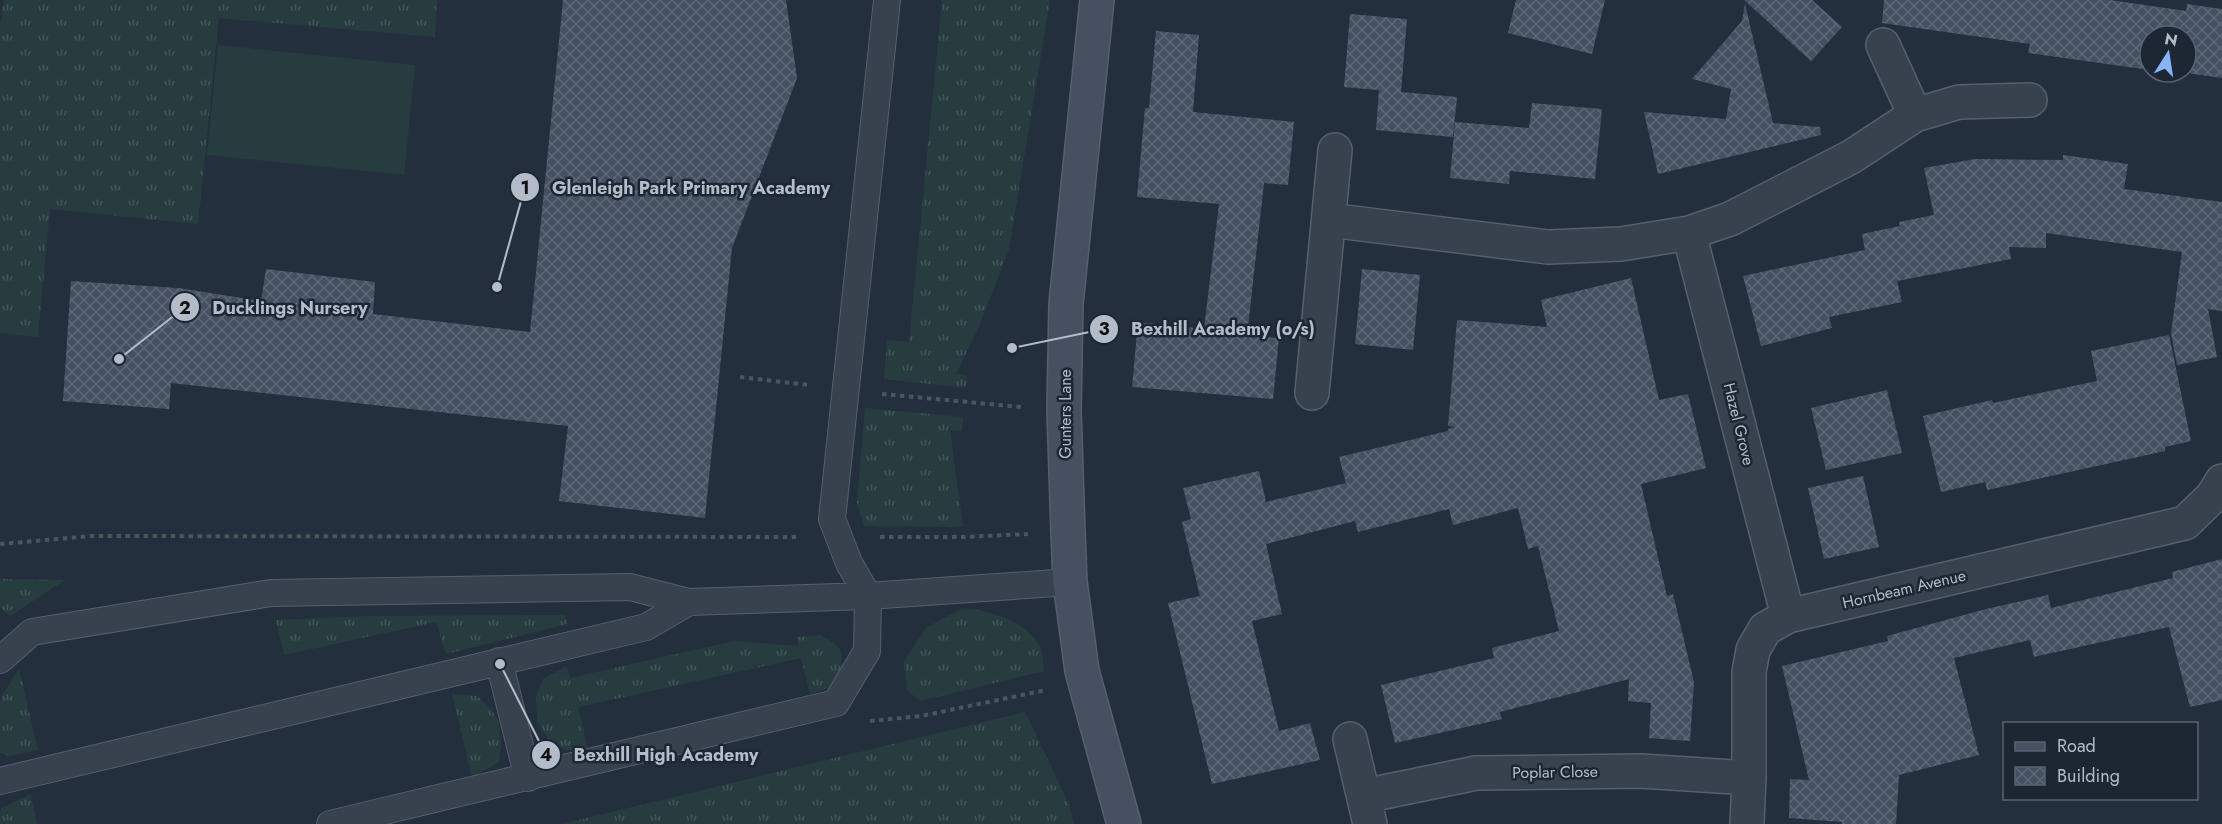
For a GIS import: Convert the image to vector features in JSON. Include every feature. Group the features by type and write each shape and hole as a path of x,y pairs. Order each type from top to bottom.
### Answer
{"street":[{"name":"Gunters Lane","path":"1097,0 1067,293 1064,410 1070,582 1085,683 1124,824"},
{"path":"1882,45 1915,115"},
{"path":"1329,220 1548,247 1621,244 1689,233 1730,219 1851,157 1915,115 1959,102 2030,100"},
{"path":"1312,393 1335,150"},
{"name":"Hazel Grove","path":"1689,233 1788,616"},
{"name":"Hornbeam Avenue","path":"1747,824 1749,672 1754,650 1765,629 1788,616 2185,523 2212,497 2222,481"},
{"name":"Poplar Close","path":"1350,739 1367,810 1476,773 1641,771 1749,778"}],"lane":[{"path":"330,824 836,703 867,651 868,596 849,563 832,519 887,0"},
{"path":"0,660 32,632 271,593 630,587 688,602 868,596 1070,582"},
{"path":"0,781 646,627 688,602"},
{"path":"499,661 528,778"}],"path":[{"path":"740,377 964,403 1064,410"},
{"path":"0,544 92,536 964,537 1068,532"},
{"path":"867,722 921,716 1085,683"}],"green space":[{"path":"4,0 437,0 435,37 219,18 198,224 50,209 38,337 0,333 0,25"},
{"path":"942,0 1050,0 1009,249 980,324 956,374 967,376 966,388 884,379 887,340 909,342"},
{"path":"218,45 415,65 404,175 207,155"},
{"path":"865,408 963,417 962,431 950,430 963,527 864,526 857,503"},
{"path":"0,579 65,580 10,616 0,607"},
{"path":"970,609 1008,619 1025,629 1040,646 1044,671 920,701 907,690 904,661 926,628 959,610"},
{"path":"565,615 567,624 446,654 436,622 284,655 276,620 371,616"},
{"path":"820,635 837,646 842,661 832,687 810,694 801,658 578,707 588,750 566,750 550,742 537,721 536,697 543,679 567,666 570,678 734,641 798,646 797,637"},
{"path":"19,669 38,750 10,756 0,753 0,702"},
{"path":"452,694 477,696 492,710 499,723 501,745 499,762 472,777"},
{"path":"1025,712 1069,804 1074,824 562,824"},
{"path":"31,794 37,824 0,824 2,808"}],"building":[{"path":"563,0 786,0 797,78 732,248 705,518 559,501 568,426 171,383 169,409 63,401 71,281 178,288 261,301 266,269 375,282 373,314 530,332"},
{"path":"1516,0 1605,0 1592,54 1508,33"},
{"path":"1744,0 1812,0 1842,27 1811,61"},
{"path":"1884,0 2110,0 2186,11 2187,4 2222,9 2222,78 2198,75 2198,24 2138,24 2138,68 2028,53 2030,44 1882,23"},
{"path":"1745,4 1773,123 1820,127 1821,135 1658,174 1644,112 1726,119 1731,89 1692,79 1742,21"},
{"path":"1350,14 1407,19 1401,92 1344,87"},
{"path":"1156,31 1199,35 1193,112 1294,122 1288,185 1264,183 1247,336 1279,338 1273,399 1132,387 1138,322 1204,329 1219,204 1137,197 1145,108 1149,108"},
{"path":"1379,90 1457,97 1453,137 1376,130"},
{"path":"1532,103 1602,109 1595,179 1510,171 1509,184 1450,178 1455,122 1529,128"},
{"path":"2063,155 2128,164 2124,189 2222,202 2222,311 2208,309 2217,357 2177,365 2171,333 2182,252 2046,233 2046,248 2009,247 2011,259 1897,281 1902,302 1829,317 1832,328 1761,346 1743,276 1865,250 1862,234 1900,226 1899,222 1934,215 1924,168 1975,159 2063,160"},
{"path":"1362,269 1420,275 1413,350 1355,344"},
{"path":"1631,278 1659,400 1688,394 1706,468 1641,484 1667,596 1673,594 1694,682 1690,741 1649,738 1651,703 1628,701 1629,679 1500,712 1502,719 1395,743 1381,685 1494,658 1492,648 1559,631 1538,546 1528,549 1518,508 1453,525 1449,509 1358,532 1355,521 1266,544 1282,614 1252,621 1279,731 1310,723 1320,760 1212,784 1168,603 1200,596 1182,522 1191,519 1183,488 1259,471 1266,502 1346,483 1339,457 1448,431 1455,427 1448,426 1457,320 1547,327 1541,300"},
{"path":"2169,335 2191,441 2165,447 2165,451 1987,490 1985,482 1941,492 1923,416 1992,400 1993,403 2097,381 2091,351"},
{"path":"1887,390 1902,453 1826,470 1811,408"},
{"path":"1863,476 1879,547 1824,559 1808,488"},
{"path":"2222,559 2222,700 2190,707 2169,627 2034,657 2030,640 1954,658 1979,755 1899,775 1896,824 1842,824 1842,822 1789,818 1790,779 1809,780 1782,666 1888,641 1887,636 2048,595 2051,608 2173,578 2172,572"}],"place":[{"name":"Glenleigh Park Primary Academy","path":"497,287"},
{"name":"Bexhill Academy (o/s)","path":"1012,348"},
{"name":"Ducklings Nursery","path":"119,359"},
{"name":"Bexhill High Academy","path":"500,664"}]}
